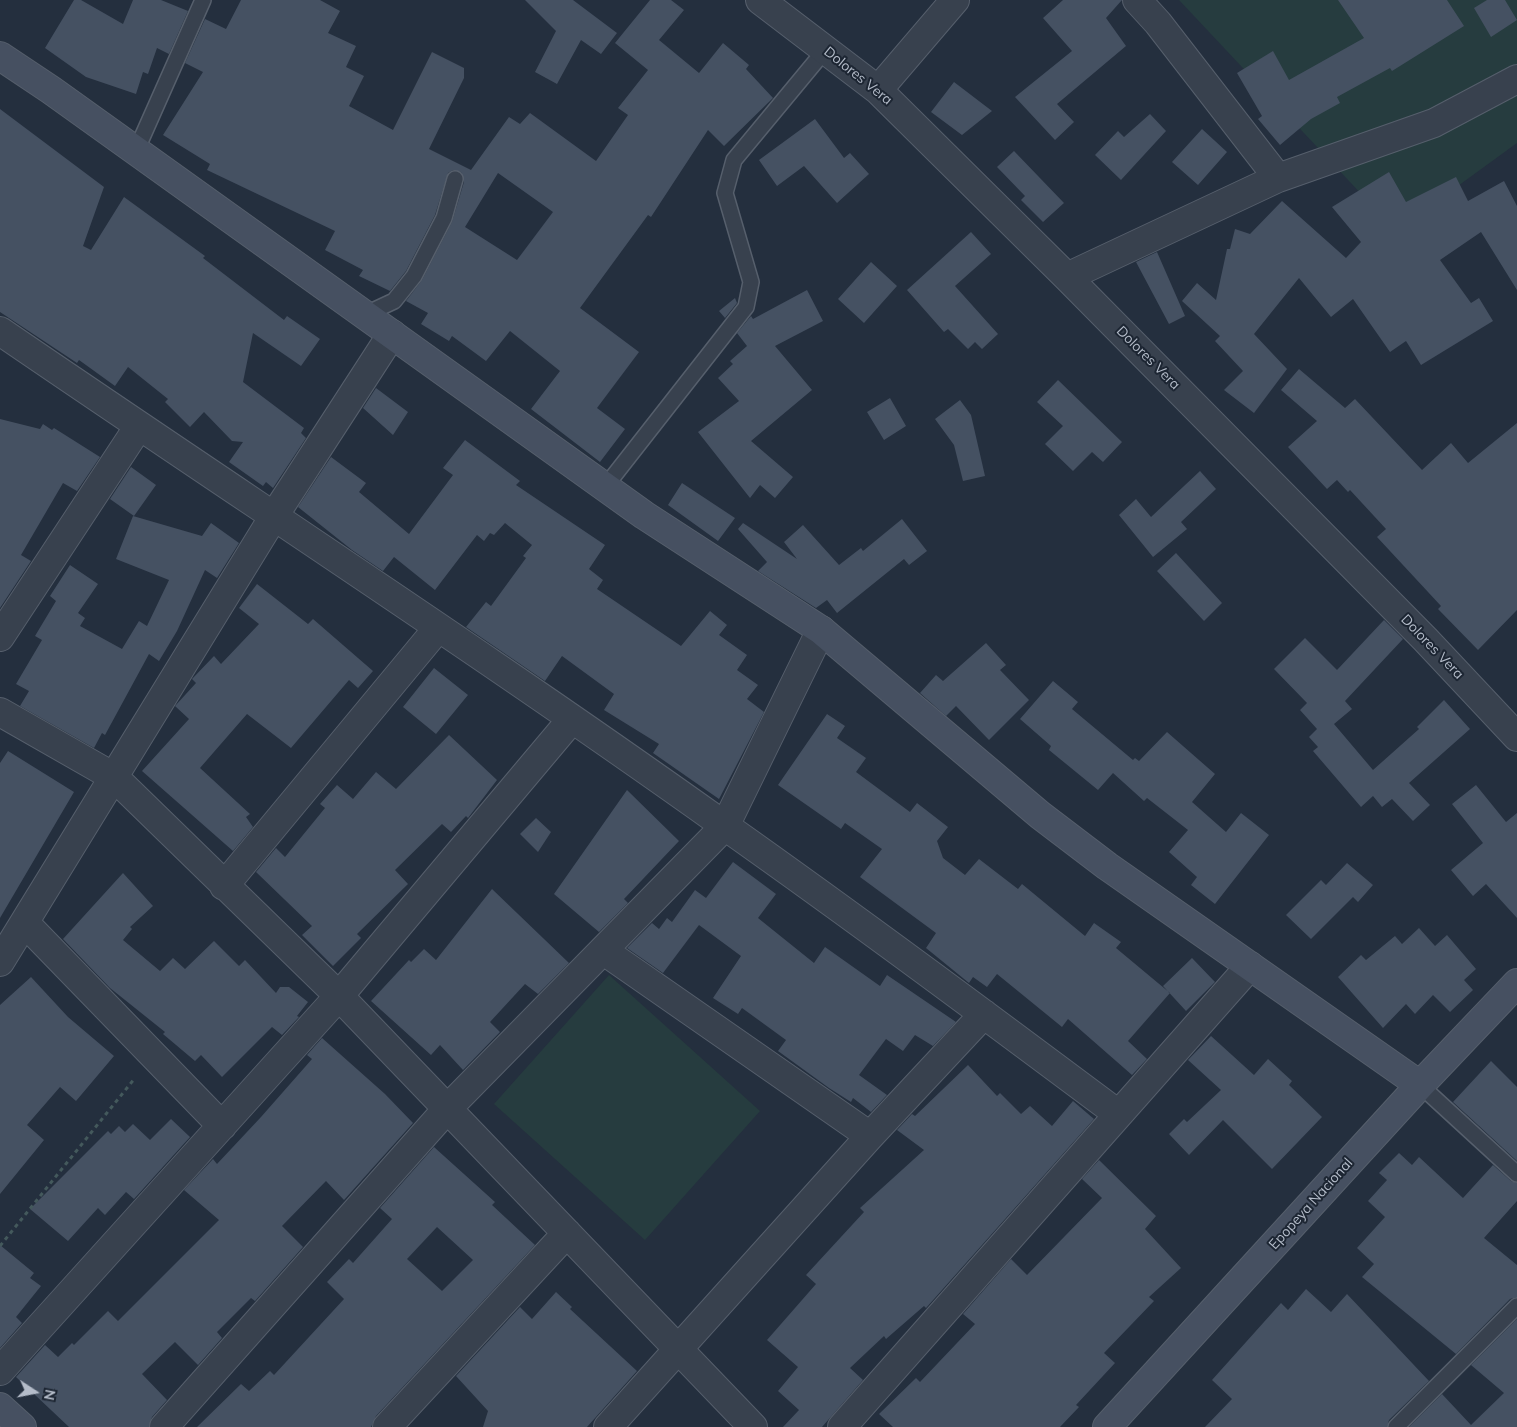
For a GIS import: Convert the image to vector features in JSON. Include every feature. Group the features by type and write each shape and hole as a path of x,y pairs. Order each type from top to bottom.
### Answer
{"street":[{"name":"Dolores Vera","path":"760,0 878,90 1067,277 1425,639 1517,737"},
{"path":"878,90 954,0"},
{"path":"1137,0 1158,23 1278,178"},
{"path":"0,56 136,151 644,515 821,630 1022,801 1107,866 1420,1085"},
{"path":"1067,277 1278,178 1434,123 1517,79"},
{"path":"0,330 138,426 274,516 572,719 725,826 1118,1114"},
{"path":"0,962 274,516 392,334"},
{"path":"0,637 138,426"},
{"path":"224,886 438,628"},
{"path":"164,1427 447,1109 725,826 821,630"},
{"path":"0,712 114,777 339,996 753,1427"},
{"path":"0,1370 339,996 572,719"},
{"path":"25,923 222,1126"},
{"path":"604,951 870,1136"},
{"path":"842,1427 1250,966"},
{"name":"Epopeya Nacional","path":"1107,1427 1420,1085 1517,983"},
{"path":"608,1427 870,1136 984,1014"},
{"path":"387,1427 567,1233"},
{"path":"0,1406 22,1427"}],"lane":[{"path":"136,151 203,0"},
{"path":"605,487 746,307 751,282 725,193 734,160 826,49"},
{"path":"364,315 394,301 414,276 444,218 455,179"},
{"path":"1420,1085 1517,1174"},
{"path":"1396,1427 1517,1306"}],"path":[{"path":"0,1246 152,1056"}],"green space":[{"path":"1179,0 1517,0 1517,143 1396,231"},
{"path":"609,975 760,1111 645,1240 494,1104"}],"building":[{"path":"74,0 81,0 123,24 133,0 161,0 188,11 169,54 157,48 148,74 143,72 136,94 86,77 45,48"},
{"path":"241,0 320,0 340,11 328,33 356,46 346,67 364,76 349,106 393,130 432,52 464,68 464,78 429,149 471,170 509,117 520,124 530,113 596,161 628,115 618,108 648,70 615,43 650,0 671,0 684,10 659,40 699,73 723,43 749,65 746,69 773,98 724,146 708,130 651,217 648,215 580,308 639,352 597,408 625,429 600,462 531,409 560,371 510,331 486,361 452,336 449,341 421,324 428,313 406,301 422,280 452,222 464,182 461,172 453,170 448,173 435,215 406,271 390,291 359,276 363,270 325,250 335,231 207,170 210,164 163,135 203,72 185,63 205,19 226,29","holes":["498,173 553,212 517,260 465,227"]},
{"path":"525,0 573,0 617,33 601,54 581,40 557,84 535,72 556,31"},
{"path":"1063,0 1122,0 1106,18 1126,46 1057,104 1074,122 1055,140 1015,97 1072,51 1043,18"},
{"path":"1338,0 1447,0 1464,26 1392,71 1390,68 1337,97 1340,103 1311,119 1280,145 1258,119 1262,116 1237,73 1273,51 1289,80 1364,38"},
{"path":"1487,0 1505,0 1517,20 1491,37 1474,8"},
{"path":"954,82 992,111 962,135 931,112"},
{"path":"0,109 104,187 83,246 91,250 124,197 205,256 203,258 284,320 287,316 320,339 301,366 253,333 243,382 304,428 301,433 306,438 273,488 266,482 263,486 229,462 243,442 232,441 204,412 190,427 165,402 168,399 128,367 115,386 79,360 77,363 0,312"},
{"path":"1150,114 1166,131 1121,180 1095,155 1118,131 1124,137"},
{"path":"815,119 844,158 850,153 869,174 837,203 804,166 777,186 759,160"},
{"path":"1202,129 1227,152 1198,185 1172,162"},
{"path":"1014,151 1064,203 1043,222 1021,200 1025,196 997,167"},
{"path":"1389,172 1406,202 1456,177 1468,201 1504,181 1517,206 1517,290 1481,232 1440,260 1471,303 1479,298 1493,321 1421,365 1406,341 1390,352 1353,299 1331,317 1299,278 1254,334 1287,369 1254,413 1224,390 1243,371 1215,341 1220,336 1182,301 1197,283 1216,300 1227,249 1230,249 1235,229 1250,234 1282,201 1346,258 1361,242 1332,207"},
{"path":"971,232 991,254 955,286 998,334 982,349 975,342 968,349 948,329 944,332 907,290"},
{"path":"1157,252 1185,316 1169,324 1136,262"},
{"path":"871,262 897,286 864,323 838,299"},
{"path":"807,290 823,321 775,346 812,390 751,441 793,477 775,498 760,485 750,498 698,432 739,401 718,378 733,364 730,361 747,346 737,333 751,316 753,319"},
{"path":"735,298 737,303 725,318 719,311"},
{"path":"1299,369 1345,408 1355,399 1422,470 1451,443 1468,463 1517,423 1517,610 1478,650 1438,609 1441,606 1377,537 1386,529 1350,490 1348,492 1337,480 1327,489 1288,447 1317,421 1281,390"},
{"path":"1058,380 1122,442 1103,462 1092,452 1073,471 1045,444 1063,426 1037,402"},
{"path":"376,388 408,412 393,435 363,408"},
{"path":"890,398 906,426 884,440 867,412"},
{"path":"960,400 971,415 985,476 963,481 954,445 935,419"},
{"path":"0,419 40,429 43,424 52,430 54,428 100,457 77,491 63,483 21,555 31,561 0,608"},
{"path":"465,440 520,481 516,485 605,545 589,569 603,580 597,589 681,646 710,611 727,625 719,635 747,655 737,670 758,685 747,699 764,712 719,799 653,753 659,744 604,710 614,694 562,656 545,681 466,627 486,602 491,606 526,558 523,556 532,545 505,523 494,535 490,533 484,541 477,535 435,590 394,557 383,571 352,550 298,507 331,457 366,483 359,492 409,534 453,475 443,468"},
{"path":"131,467 156,485 134,516 110,499"},
{"path":"1200,471 1216,489 1181,522 1187,529 1153,557 1119,515 1136,499 1151,517"},
{"path":"682,483 735,518 718,541 668,505"},
{"path":"133,516 202,536 211,523 239,543 217,578 205,570 177,631 159,661 149,654 105,735 102,733 94,748 20,706 29,691 16,684 42,640 35,636 56,601 50,596 70,565 98,584 78,613 85,618 80,626 122,649 139,621 147,626 169,580 116,559"},
{"path":"902,519 927,551 909,565 904,559 837,613 827,600 816,608 758,571 767,562 738,529 743,523 797,559 784,542 803,525 839,565 861,548 863,551"},
{"path":"1176,553 1222,603 1204,621 1157,571"},
{"path":"257,584 308,624 313,619 373,671 358,688 349,680 291,748 247,714 200,768 250,814 246,817 253,827 233,851 142,771 189,719 175,706 196,683 192,679 214,656 221,664 259,624 239,608"},
{"path":"1384,620 1403,639 1345,701 1352,709 1334,724 1373,770 1419,729 1417,727 1444,700 1470,729 1409,783 1430,805 1413,821 1392,799 1382,807 1373,796 1361,807 1313,751 1318,747 1309,737 1317,729 1300,710 1307,703 1274,669 1305,638 1337,670"},
{"path":"986,643 1006,665 1000,670 1029,700 989,740 956,706 946,716 920,693 936,675 943,681"},
{"path":"434,668 468,695 436,734 403,707"},
{"path":"1053,681 1078,702 1072,709 1133,760 1135,758 1139,761 1167,732 1215,774 1192,802 1226,832 1241,813 1269,835 1215,904 1191,885 1197,877 1169,852 1188,830 1147,798 1144,801 1113,773 1098,790 1049,750 1051,746 1020,719"},
{"path":"827,714 845,726 837,738 866,758 856,772 910,812 917,803 948,827 937,841 943,858 965,875 979,859 1018,889 1022,884 1085,936 1094,923 1121,942 1116,948 1170,993 1128,1041 1147,1059 1132,1075 1068,1019 1062,1027 997,974 987,987 973,977 969,983 926,948 936,933 860,877 882,849 845,823 841,829 778,785"},
{"path":"449,735 497,780 468,818 466,816 451,832 442,824 395,870 408,884 357,934 361,938 333,966 302,935 312,926 256,872 276,848 285,857 325,808 320,804 337,785 353,799 376,772 396,789"},
{"path":"8,751 74,792 0,918 0,763"},
{"path":"1476,785 1506,822 1517,813 1517,918 1486,884 1473,896 1451,870 1483,843 1452,804"},
{"path":"627,790 679,841 624,899 628,903 599,932 554,894"},
{"path":"536,818 551,832 538,852 520,834"},
{"path":"733,862 776,894 758,918 814,963 825,947 880,986 887,975 956,1022 933,1046 915,1035 903,1051 886,1039 859,1075 887,1095 871,1112 853,1098 851,1102 829,1088 778,1051 786,1040 742,1008 738,1014 713,998 741,956 699,925 663,973 627,948 652,923 659,929 667,918 672,922 695,890 706,898"},
{"path":"1347,863 1373,885 1358,902 1353,897 1311,939 1286,915 1321,880 1326,885"},
{"path":"123,873 153,906 130,927 132,929 123,940 160,971 173,958 185,969 214,941 239,966 245,960 276,993 280,987 289,987 308,1002 297,1016 299,1017 282,1035 272,1027 222,1077 201,1055 195,1061 163,1034 165,1032 110,988 63,939"},
{"path":"492,889 569,963 538,994 525,984 490,1022 500,1032 463,1070 440,1045 431,1055 371,1001 409,960 411,962 424,949 436,960"},
{"path":"1419,928 1435,946 1447,935 1476,969 1464,980 1473,990 1450,1012 1433,995 1415,1014 1406,1004 1383,1028 1338,977 1361,955 1366,960 1395,936 1402,944"},
{"path":"1192,958 1215,982 1186,1011 1163,986"},
{"path":"31,977 68,1017 114,1056 76,1101 60,1087 27,1125 44,1140 0,1194 0,1005"},
{"path":"1211,1036 1254,1075 1268,1059 1292,1081 1289,1085 1322,1117 1272,1169 1223,1120 1189,1155 1169,1134 1184,1119 1187,1122 1221,1090 1188,1060"},
{"path":"322,1038 385,1094 413,1123 344,1200 326,1181 282,1226 303,1247 255,1301 251,1298 217,1332 222,1338 198,1365 175,1342 142,1374 167,1400 152,1417 149,1427 69,1427 16,1377 45,1345 58,1357 72,1343 74,1345 108,1311 118,1321 219,1220 184,1190 213,1159 217,1164 261,1117 312,1059 307,1055"},
{"path":"1491,1061 1517,1087 1517,1161 1453,1102"},
{"path":"968,1065 997,1096 1000,1093 1021,1114 1030,1106 1052,1126 1073,1101 1094,1119 926,1308 924,1306 886,1339 884,1336 850,1368 863,1380 822,1427 783,1427 799,1410 778,1391 798,1367 767,1340 816,1284 806,1275 864,1212 860,1208 924,1150 897,1130 912,1114 915,1116"},
{"path":"171,1119 190,1137 134,1199 126,1192 105,1215 98,1208 68,1241 30,1209 108,1131 111,1134 119,1126 125,1132 133,1124 150,1140"},
{"path":"434,1147 495,1202 492,1205 535,1245 376,1416 371,1427 197,1427 241,1384 249,1391 270,1371 274,1375 344,1299 327,1282 349,1259 353,1263 392,1219 380,1208","holes":["437,1227 473,1260 442,1291 407,1259"]},
{"path":"1399,1153 1412,1165 1419,1157 1463,1198 1493,1165 1511,1181 1517,1183 1517,1201 1484,1238 1517,1265 1517,1297 1510,1299 1456,1354 1362,1277 1374,1264 1357,1248 1385,1217 1368,1201 1387,1180 1379,1173"},
{"path":"1099,1160 1156,1216 1145,1229 1181,1268 1149,1297 1154,1301 1104,1353 1115,1363 1076,1405 1079,1407 1060,1427 893,1427 879,1414 916,1378 920,1382 975,1324 963,1314 1011,1259 1027,1275 1102,1198 1082,1179"},
{"path":"0,1245 34,1273 30,1278 41,1286 16,1317 22,1323 0,1348"},
{"path":"1306,1289 1331,1312 1347,1294 1429,1381 1389,1420 1387,1427 1205,1427 1232,1399 1212,1380 1281,1303 1288,1310"},
{"path":"556,1292 572,1307 570,1309 637,1371 587,1427 483,1427 488,1411 456,1376 520,1307 532,1319"},
{"path":"1517,1319 1517,1427 1409,1427 1442,1394 1471,1425 1504,1393 1471,1365"}]}
